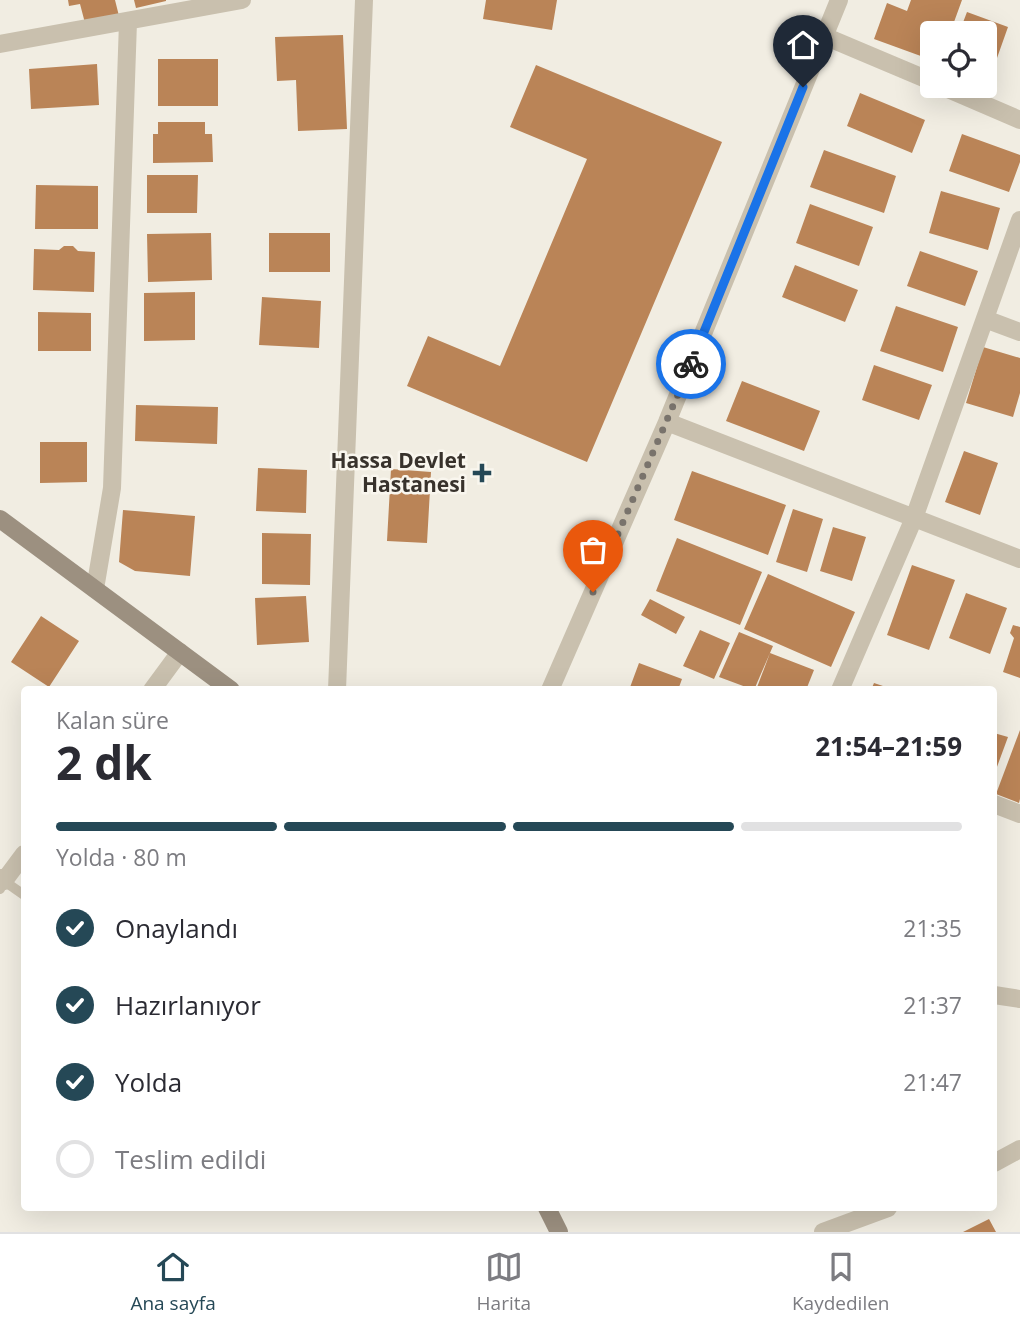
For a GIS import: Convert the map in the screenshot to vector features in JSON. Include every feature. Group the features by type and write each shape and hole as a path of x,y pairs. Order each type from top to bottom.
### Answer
{"street":[{"path":"0,44 242,0"},
{"path":"337,686 364,0"},
{"path":"552,686 667,422 839,0"},
{"path":"95,589 112,488 128,22"},
{"path":"824,36 920,77"},
{"path":"969,98 1020,120"},
{"path":"842,686 914,518 1020,220"},
{"path":"985,319 1020,332"},
{"path":"667,422 1020,559"},
{"path":"0,519 226,686"},
{"path":"155,686 180,652"},
{"path":"997,805 1020,814"},
{"path":"1,883 21,858"},
{"path":"997,995 1020,999"},
{"path":"997,1161 1020,1149"},
{"path":"548,1211 559,1232"},
{"path":"823,1232 880,1211"}],"lane":[{"path":"1,883 21,893"}],"building":[{"path":"68,0 115,0 119,16 85,23 80,4 69,6"},
{"path":"134,0 166,0 166,1 136,8"},
{"path":"486,0 557,0 552,30 483,19"},
{"path":"911,0 962,0 954,21 920,21 920,56 874,39 887,3 907,11"},
{"path":"967,12 992,21 964,21"},
{"path":"997,23 1008,27 997,58"},
{"path":"343,35 347,129 298,131 296,80 277,81 275,37"},
{"path":"158,59 218,59 218,106 158,106"},
{"path":"97,64 99,105 31,109 29,69"},
{"path":"536,65 722,142 587,462 407,386 428,336 500,366 587,159 510,127"},
{"path":"860,93 925,120 912,153 847,126"},
{"path":"158,122 205,122 205,134 212,134 213,162 153,163 153,134 158,134"},
{"path":"962,134 1020,155 1009,192 949,171"},
{"path":"824,150 896,176 884,213 810,187"},
{"path":"147,175 198,175 197,213 147,213"},
{"path":"36,185 98,186 98,229 35,229"},
{"path":"941,191 1000,208 988,250 929,233"},
{"path":"810,204 873,227 859,266 796,243"},
{"path":"211,233 212,280 148,282 147,234"},
{"path":"269,233 330,233 330,272 269,272"},
{"path":"64,246 73,246 78,251 95,252 94,292 33,290 34,249 59,250"},
{"path":"920,251 978,271 965,306 907,286"},
{"path":"795,265 858,290 845,322 782,297"},
{"path":"195,292 195,340 144,341 144,293"},
{"path":"262,297 321,301 319,348 259,345"},
{"path":"896,306 958,327 943,372 880,351"},
{"path":"38,312 91,313 91,351 38,351"},
{"path":"983,347 1020,358 1020,393 1013,417 966,403"},
{"path":"874,365 932,385 919,420 862,400"},
{"path":"742,381 820,411 804,451 726,421"},
{"path":"136,405 218,407 217,444 135,441"},
{"path":"40,442 87,442 87,482 40,483"},
{"path":"964,451 998,463 980,515 945,502"},
{"path":"258,468 307,470 306,513 256,511"},
{"path":"391,469 431,472 427,543 387,541"},
{"path":"692,471 786,505 768,555 674,520"},
{"path":"793,509 823,519 807,572 776,562"},
{"path":"123,510 195,516 190,576 135,571 119,562"},
{"path":"833,527 866,537 852,581 820,571"},
{"path":"262,533 311,534 310,585 262,584"},
{"path":"677,538 762,572 740,625 656,591"},
{"path":"912,565 955,580 929,650 887,635"},
{"path":"768,574 855,612 831,667 744,629"},
{"path":"966,593 1007,608 990,654 949,638"},
{"path":"306,596 309,642 257,645 255,598"},
{"path":"650,599 685,617 676,634 641,615"},
{"path":"41,616 79,641 50,686 11,662"},
{"path":"1013,625 1020,627 1020,678 1003,672 1014,638 1010,633"},
{"path":"700,630 730,643 714,679 683,666"},
{"path":"739,632 773,646 756,686 743,686 719,677"},
{"path":"770,653 814,670 808,686 758,686"},
{"path":"639,663 682,679 679,686 630,686"},
{"path":"1020,730 1019,803 997,794"},
{"path":"997,734 1008,737 997,767"},
{"path":"989,1219 996,1232 963,1232"}],"way so far":[{"path":"593,592 691,364"}],"place":[{"name":"Hassa Devlet Hastanesi","path":"482,473"}],"route":[{"path":"691,364 803,87"}]}
